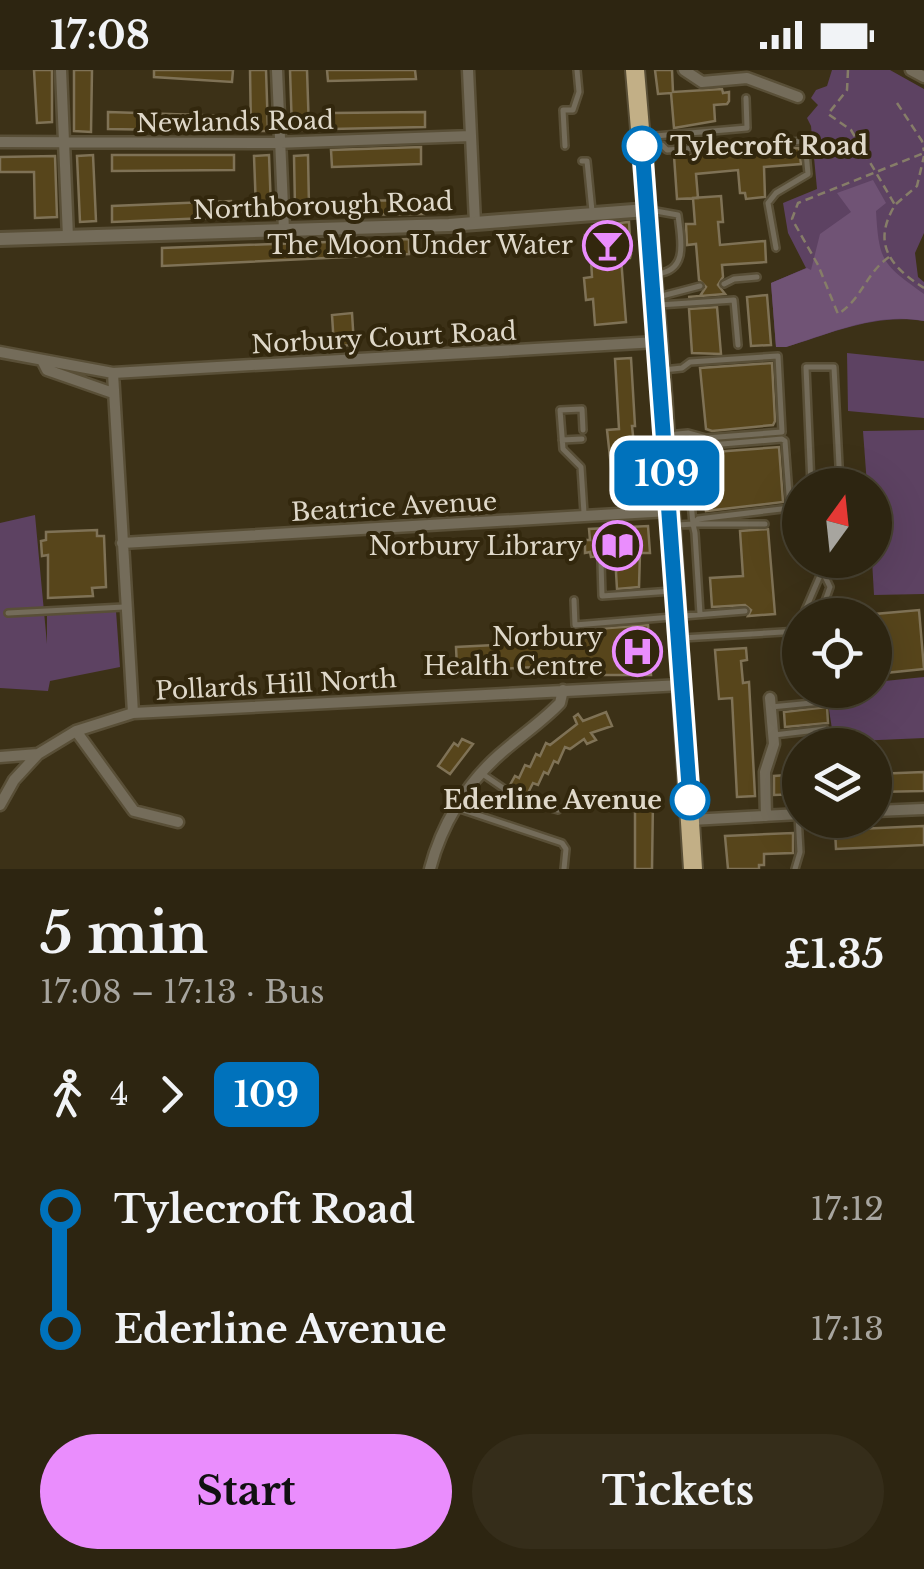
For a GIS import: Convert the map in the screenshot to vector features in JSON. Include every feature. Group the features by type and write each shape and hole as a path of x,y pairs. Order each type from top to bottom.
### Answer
{"highway":[{"path":"635,70 665,435 693,869"}],"street":[{"path":"61,70 68,237"},
{"path":"277,70 284,230"},
{"path":"468,70 475,223"},
{"path":"684,70 702,82 747,78 798,96"},
{"path":"912,70 924,77"},
{"name":"Newlands Road","path":"0,142 280,143 471,136"},
{"name":"Northborough Road","path":"0,239 475,223 647,210"},
{"name":"Norbury Court Road","path":"0,352 113,374 657,342"},
{"name":"Norbury Court Road","path":"42,360 47,370 114,393"},
{"path":"113,374 133,712"},
{"name":"Beatrice Avenue","path":"122,543 584,516 669,518"},
{"name":"Pollards Hill North","path":"0,757 38,754 76,731 133,712 683,685"},
{"path":"430,869 457,808 481,773 549,715 560,703 563,690"},
{"path":"766,816 765,772 774,749 771,702"},
{"path":"76,731 134,810 178,822"},
{"path":"1,802 14,780 38,754"},
{"path":"892,810 924,809"},
{"path":"691,820 782,815"}],"lane":[{"path":"565,146 562,110 572,110 579,92 577,70"},
{"path":"642,141 747,128 746,98"},
{"path":"642,141 668,150 805,141 808,174 776,193 768,203 776,248"},
{"path":"582,161 588,160 592,214"},
{"path":"647,210 678,216 682,254 670,271 652,274"},
{"path":"724,284 757,277"},
{"path":"655,302 700,286"},
{"path":"655,302 734,300 738,345"},
{"path":"660,370 682,368 690,362 778,356 782,432 706,438 688,433 665,435"},
{"path":"810,468 806,367 834,367 839,468"},
{"path":"584,430 582,409 560,410 563,449 581,467 584,516"},
{"path":"562,440 582,439"},
{"path":"693,524 698,519 790,508 784,441 686,447 700,614"},
{"path":"669,518 693,524 765,524"},
{"path":"601,562 602,596 675,591"},
{"path":"574,600 575,624 745,611"},
{"path":"8,613 126,606"},
{"path":"679,638 782,632"},
{"path":"771,702 782,702"},
{"path":"774,734 782,733"},
{"path":"481,773 519,799 558,810"},
{"path":"457,808 562,843 566,849 564,869"},
{"path":"796,869 800,838"}],"path":[{"path":"848,70 847,90 828,114 851,130 895,205"},
{"path":"898,103 922,141 924,153 916,186 895,205 882,232 889,256 924,288"},
{"path":"889,256 872,268 857,300 838,314 792,219 792,210 798,203 924,153"}],"shaded area":[{"path":"832,70 890,70 924,89 924,233 915,253 918,277 924,282 924,321 871,322 776,347 771,283 806,268 788,233 783,203 817,189 807,118 818,105 811,98 816,90 827,86"},
{"path":"873,180 886,203 876,211 882,252 900,276 924,294 924,321 871,322 776,347 771,283 807,268 811,270 820,234 851,212 837,193"},
{"path":"847,353 924,361 924,418 848,411"},
{"path":"924,430 924,594 874,595 873,578 892,578 892,468 866,468 863,431"},
{"path":"35,515 47,644 47,615 116,611 120,667 50,681 48,691 0,688 0,523"},
{"path":"924,677 924,738 892,739 892,728 832,728 829,708 892,708 892,680"}],"building":[{"path":"34,70 52,70 52,122 37,123"},
{"path":"74,70 92,70 91,132 74,131"},
{"path":"154,70 233,70 232,82 154,77"},
{"path":"250,70 266,70 268,131 251,131"},
{"path":"290,70 307,70 309,130 292,130"},
{"path":"327,70 415,70 416,79 328,81"},
{"path":"655,70 672,70 673,92 722,89 723,93 729,92 729,101 714,105 715,121 674,128 671,93 658,94"},
{"path":"108,112 229,116 228,131 108,129"},
{"path":"425,112 425,127 332,129 332,113"},
{"path":"421,147 421,164 332,167 331,150"},
{"path":"799,148 801,164 764,167 765,197 746,199 745,193 740,193 738,170 696,174 698,198 677,199 674,156"},
{"path":"93,155 96,221 80,222 77,156"},
{"path":"112,155 234,155 234,170 112,171"},
{"path":"269,155 271,209 256,209 254,156"},
{"path":"308,155 309,207 295,207 294,156"},
{"path":"55,156 57,217 35,218 34,172 0,172 0,157"},
{"path":"721,196 720,245 765,241 766,262 722,265 723,277 718,285 725,294 688,297 700,296 706,287 699,280 696,244 687,245 686,224 695,224 693,198"},
{"path":"423,200 424,214 339,215 339,201"},
{"path":"231,201 232,217 112,222 112,206"},
{"path":"629,222 631,254 630,258 621,258 626,322 595,325 593,299 586,300 584,278 592,277 585,235 593,235 592,226"},
{"path":"409,239 409,254 162,266 162,248"},
{"path":"767,295 771,345 751,346 747,297"},
{"path":"717,307 721,354 692,353 689,309"},
{"path":"352,313 354,345 334,346 332,315"},
{"path":"631,358 632,426 639,492 632,500 622,501 614,494 607,430 619,429 615,359"},
{"path":"772,363 773,425 706,429 700,368"},
{"path":"779,447 782,502 706,511 701,453"},
{"name":"Norbury Library","path":"648,526 650,553 640,553 639,587 617,589 615,555 591,557 590,552 585,553 589,529"},
{"path":"768,529 775,614 748,616 751,610 745,605 712,607 710,578 743,576 740,531"},
{"path":"97,530 97,536 104,536 106,587 92,588 93,596 48,598 48,555 42,556 41,541 46,540 46,532"},
{"path":"919,610 924,669 892,672 892,612"},
{"path":"648,625 651,675 596,675 596,668 573,669 573,665 463,671 457,668 456,647 570,641 570,631"},
{"path":"746,648 747,660 741,661 743,683 749,682 755,796 737,797 732,698 719,699 715,650"},
{"path":"827,708 828,723 785,727 784,712"},
{"path":"606,712 612,726 591,733 596,740 587,744 584,739 570,749 565,747 558,763 554,761 548,774 544,772 538,785 533,783 527,795 510,785 525,765 530,767 536,754 540,756 546,743 550,745 577,724 574,717 578,714 583,721"},
{"path":"462,739 473,744 450,774 438,766 454,743 458,746"},
{"path":"924,772 924,791 892,792 892,773"},
{"path":"782,775 782,795 774,795 774,776"},
{"path":"635,799 653,799 652,869 635,869"},
{"path":"924,826 924,845 836,849 835,838 892,838 892,827"},
{"path":"782,833 782,838 793,838 793,853 764,854 764,865 759,865 759,869 728,869 725,836"}],"bus line":[{"name":"109","path":"642,146 690,800"}],"place":[{"name":"Tylecroft Road","path":"642,146"},
{"name":"The Moon Under Water","path":"608,245"},
{"name":"Norbury Library","path":"618,546"},
{"name":"Norbury Health Centre","path":"638,651"},
{"name":"Ederline Avenue","path":"690,800"}]}
